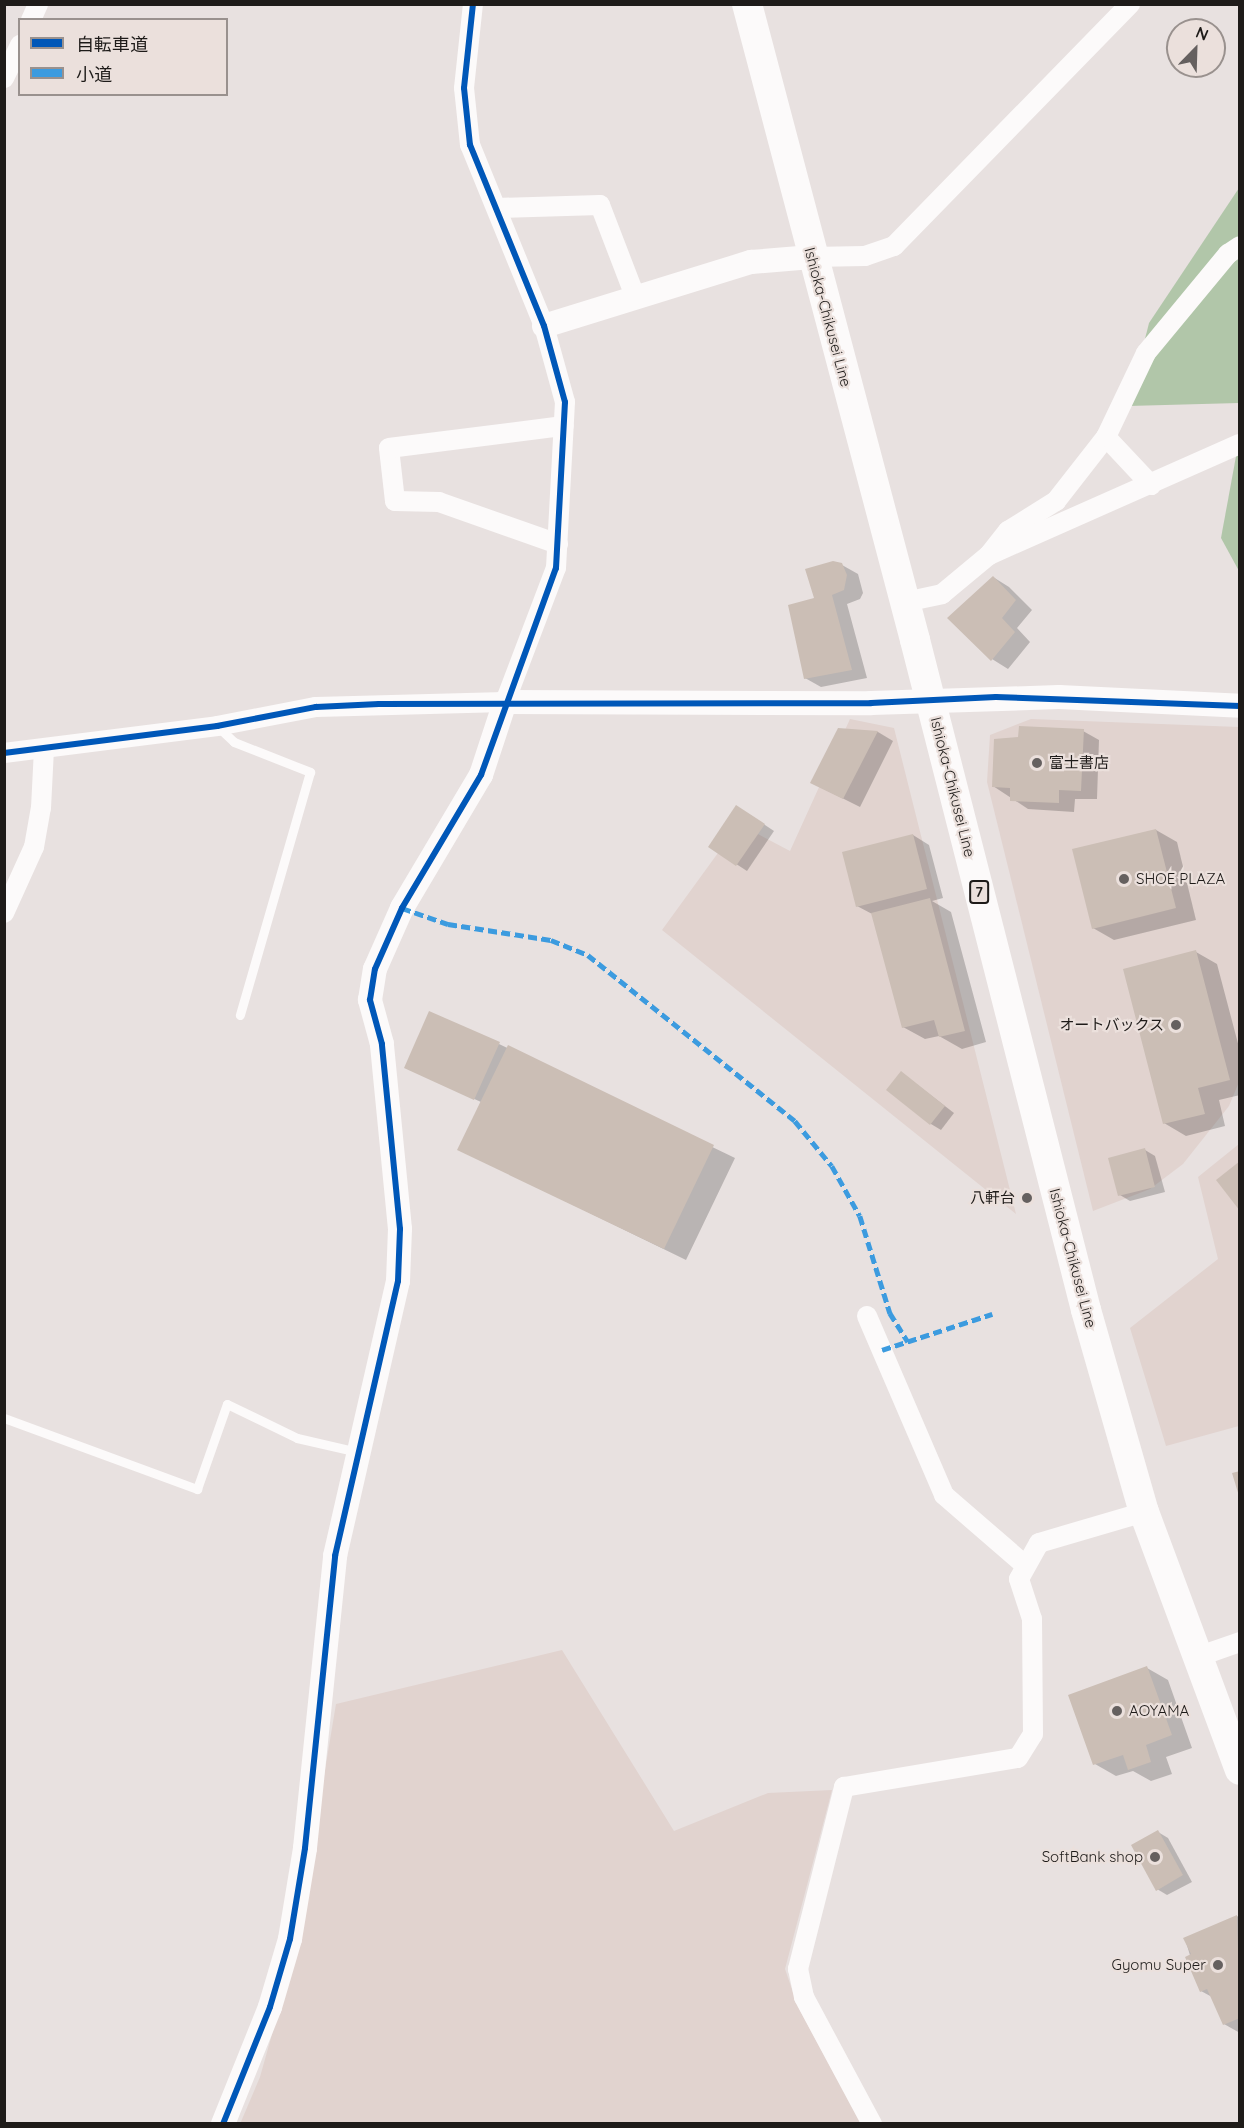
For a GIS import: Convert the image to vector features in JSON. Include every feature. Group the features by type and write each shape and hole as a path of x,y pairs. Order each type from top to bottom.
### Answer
{"main road":[{"name":"Ishioka-Chikusei Line","path":"747,4 931,701 1086,1310 1144,1512 1239,1770"}],"street":[{"path":"32,18 38,4"},
{"path":"223,2124 270,2007 290,1939 306,1837 335,1556 399,1259 382,1044 370,1000 375,969 402,908 481,775 505,702 556,568 565,402 544,326 470,145 464,88 473,4"},
{"path":"544,326 751,262 812,256 865,256 894,246 1130,4"},
{"path":"4,78 13,49"},
{"path":"497,208 600,205 633,291"},
{"path":"905,602 942,594 990,555 1008,531 1056,501 1106,437 1146,353 1228,254 1239,246"},
{"path":"558,544 439,502 395,501 389,448 564,426"},
{"path":"1106,437 1151,485"},
{"path":"990,555 1239,444"},
{"path":"4,753 217,726 316,707 505,702 650,705 1059,697 1239,706"},
{"path":"4,913 34,847 41,808 44,749"},
{"path":"867,1316 944,1495 1026,1566"},
{"path":"873,2124 804,1997 798,1969 844,1787 1018,1758 1033,1734 1032,1619 1018,1579 1039,1543 1144,1512"},
{"path":"1197,1657 1239,1642"}],"lane":[{"path":"217,726 234,742 310,772 240,1015"},
{"path":"4,1418 197,1489 227,1404 297,1438 358,1452"}],"shaded area":[{"path":"850,719 894,728 1016,1214 662,930 739,824 790,851"},
{"path":"1031,719 1239,727 1239,1082 1229,1106 1183,1164 1150,1189 1093,1211 987,782 990,735"},
{"path":"1239,1144 1239,1426 1166,1446 1130,1328 1218,1259 1198,1177"},
{"path":"562,1650 674,1831 768,1793 832,1790 785,1969 798,2007 861,2123 240,2124 260,2077 294,1956 336,1704"}],"green space":[{"path":"1239,188 1239,403 1128,406 1149,323"},
{"path":"1239,440 1239,571 1221,538"}],"building":[{"path":"833,561 842,563 847,575 844,590 832,595 852,670 804,679 788,605 814,598 805,569"},
{"path":"993,576 1016,600 1002,618 1015,632 991,661 947,618"},
{"name":"富士書店","path":"1019,726 1084,729 1081,791 1059,790 1059,803 1010,801 1010,788 992,787 994,739 1018,737"},
{"path":"838,728 878,731 843,799 810,783"},
{"path":"736,805 765,824 736,866 708,847"},
{"name":"SHOE PLAZA","path":"1156,829 1176,908 1092,929 1072,849"},
{"path":"913,834 927,889 856,907 842,852"},
{"path":"930,898 965,1031 939,1037 934,1020 902,1028 871,913"},
{"name":"オートバックス","path":"1196,950 1230,1080 1198,1088 1205,1114 1163,1124 1123,969"},
{"path":"429,1011 500,1042 474,1100 404,1068"},
{"path":"508,1045 714,1145 664,1249 457,1150"},
{"path":"901,1071 945,1106 930,1125 886,1090"},
{"path":"1145,1148 1155,1187 1118,1196 1108,1158"},
{"path":"1240,1161 1240,1211 1216,1180"},
{"path":"1240,1471 1240,1496 1239,1496 1232,1473"},
{"path":"1147,1666 1172,1735 1146,1745 1151,1762 1128,1770 1123,1755 1093,1765 1068,1695"},
{"path":"1158,1830 1183,1875 1156,1891 1131,1845"},
{"path":"1237,1915 1240,2018 1223,2025 1207,1989 1200,1992 1185,1957 1191,1954 1183,1938"}],"marked path":[{"path":"402,908 448,924 551,940 588,955 795,1121 832,1166 860,1216 890,1313 908,1342"},
{"path":"882,1350 992,1314"}],"cycle path":[{"path":"223,2124 270,2007 290,1939 305,1848 335,1556 398,1281 400,1229 382,1044 370,1000 375,969 402,908 481,775 556,568 565,402 544,326 470,145 464,88 473,4"},
{"path":"4,753 217,726 316,707 379,704 871,703 996,697 1240,706"}],"place":[{"name":"富士書店","path":"1037,763"},
{"name":"SHOE PLAZA","path":"1124,879"},
{"name":"オートバックス","path":"1176,1025"},
{"name":"八軒台","path":"1027,1198"},
{"name":"AOYAMA","path":"1117,1711"},
{"name":"SoftBank shop","path":"1155,1857"},
{"name":"Gyomu Super","path":"1218,1965"}]}
